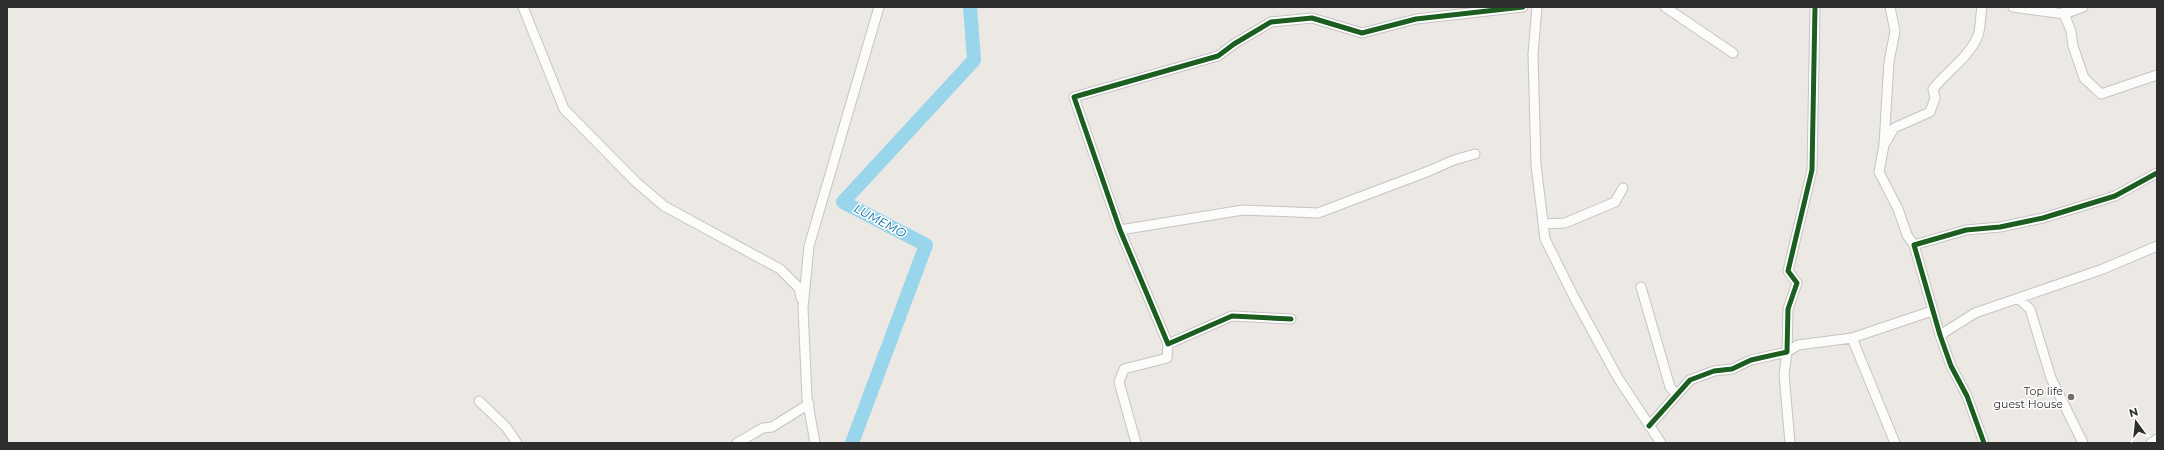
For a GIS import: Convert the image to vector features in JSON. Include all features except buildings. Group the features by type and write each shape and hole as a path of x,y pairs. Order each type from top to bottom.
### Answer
{"street":[{"path":"523,7 564,109 636,182 664,206 780,268 799,288 803,308 808,404 816,443"},
{"path":"803,308 809,246 879,7"},
{"path":"1136,443 1119,382 1124,369 1167,358 1168,344 1120,230 1074,97 1218,56 1271,22 1312,18 1362,34 1416,19 1523,7"},
{"path":"1537,7 1533,54 1536,164 1545,239 1575,299 1618,378 1661,443"},
{"path":"1665,7 1733,53"},
{"path":"1790,443 1784,374 1787,352 1788,309 1797,283 1788,271 1812,170 1815,7"},
{"path":"1890,7 1895,31 1888,67 1884,145 1879,172 1898,209 1907,235 1914,245 1932,312 1940,335 1951,366 1967,396 1984,443"},
{"path":"1884,145 1894,128 1930,112 1935,98 1934,89 1940,80 1964,58 1977,38 1982,7"},
{"path":"2013,7 2066,11 2083,7"},
{"path":"2066,11 2073,46 2084,78 2101,94 2157,75"},
{"path":"1120,230 1243,210 1318,213 1454,160 1475,154"},
{"path":"1914,245 1966,230 2000,227 2043,218 2115,196 2157,174"},
{"path":"1543,224 1565,223 1615,202 1623,188"},
{"path":"1940,335 1975,313 2019,299 2060,282 2103,269 2157,246"},
{"path":"1641,287 1670,386 1676,394"},
{"path":"2019,299 2030,309 2051,378 2083,443"},
{"path":"1649,426 1690,380 1714,371 1732,369 1751,360 1787,352 1798,345 1852,338 1932,312"},
{"path":"1168,344 1232,316 1291,319"},
{"path":"1852,338 1895,443"},
{"path":"479,401 506,427 517,443"},
{"path":"737,443 763,428 772,427 808,404"},
{"path":"2151,443 2157,439"}],"waterway":[{"name":"LUMEMO","path":"852,443 926,245 843,202 974,60 970,7"}],"cycle path":[{"path":"1291,319 1232,316 1168,344 1120,230 1074,97 1218,56 1234,44 1271,22 1312,18 1362,33 1416,19 1523,7"},
{"path":"1649,426 1690,380 1714,371 1732,369 1751,360 1787,352 1788,309 1797,283 1788,271 1812,170 1815,7"},
{"path":"1984,443 1967,396 1951,366 1940,335 1914,245 1966,230 2000,227 2043,218 2115,196 2157,173"}],"place":[{"name":"Top life guest House","path":"2071,397"}]}
